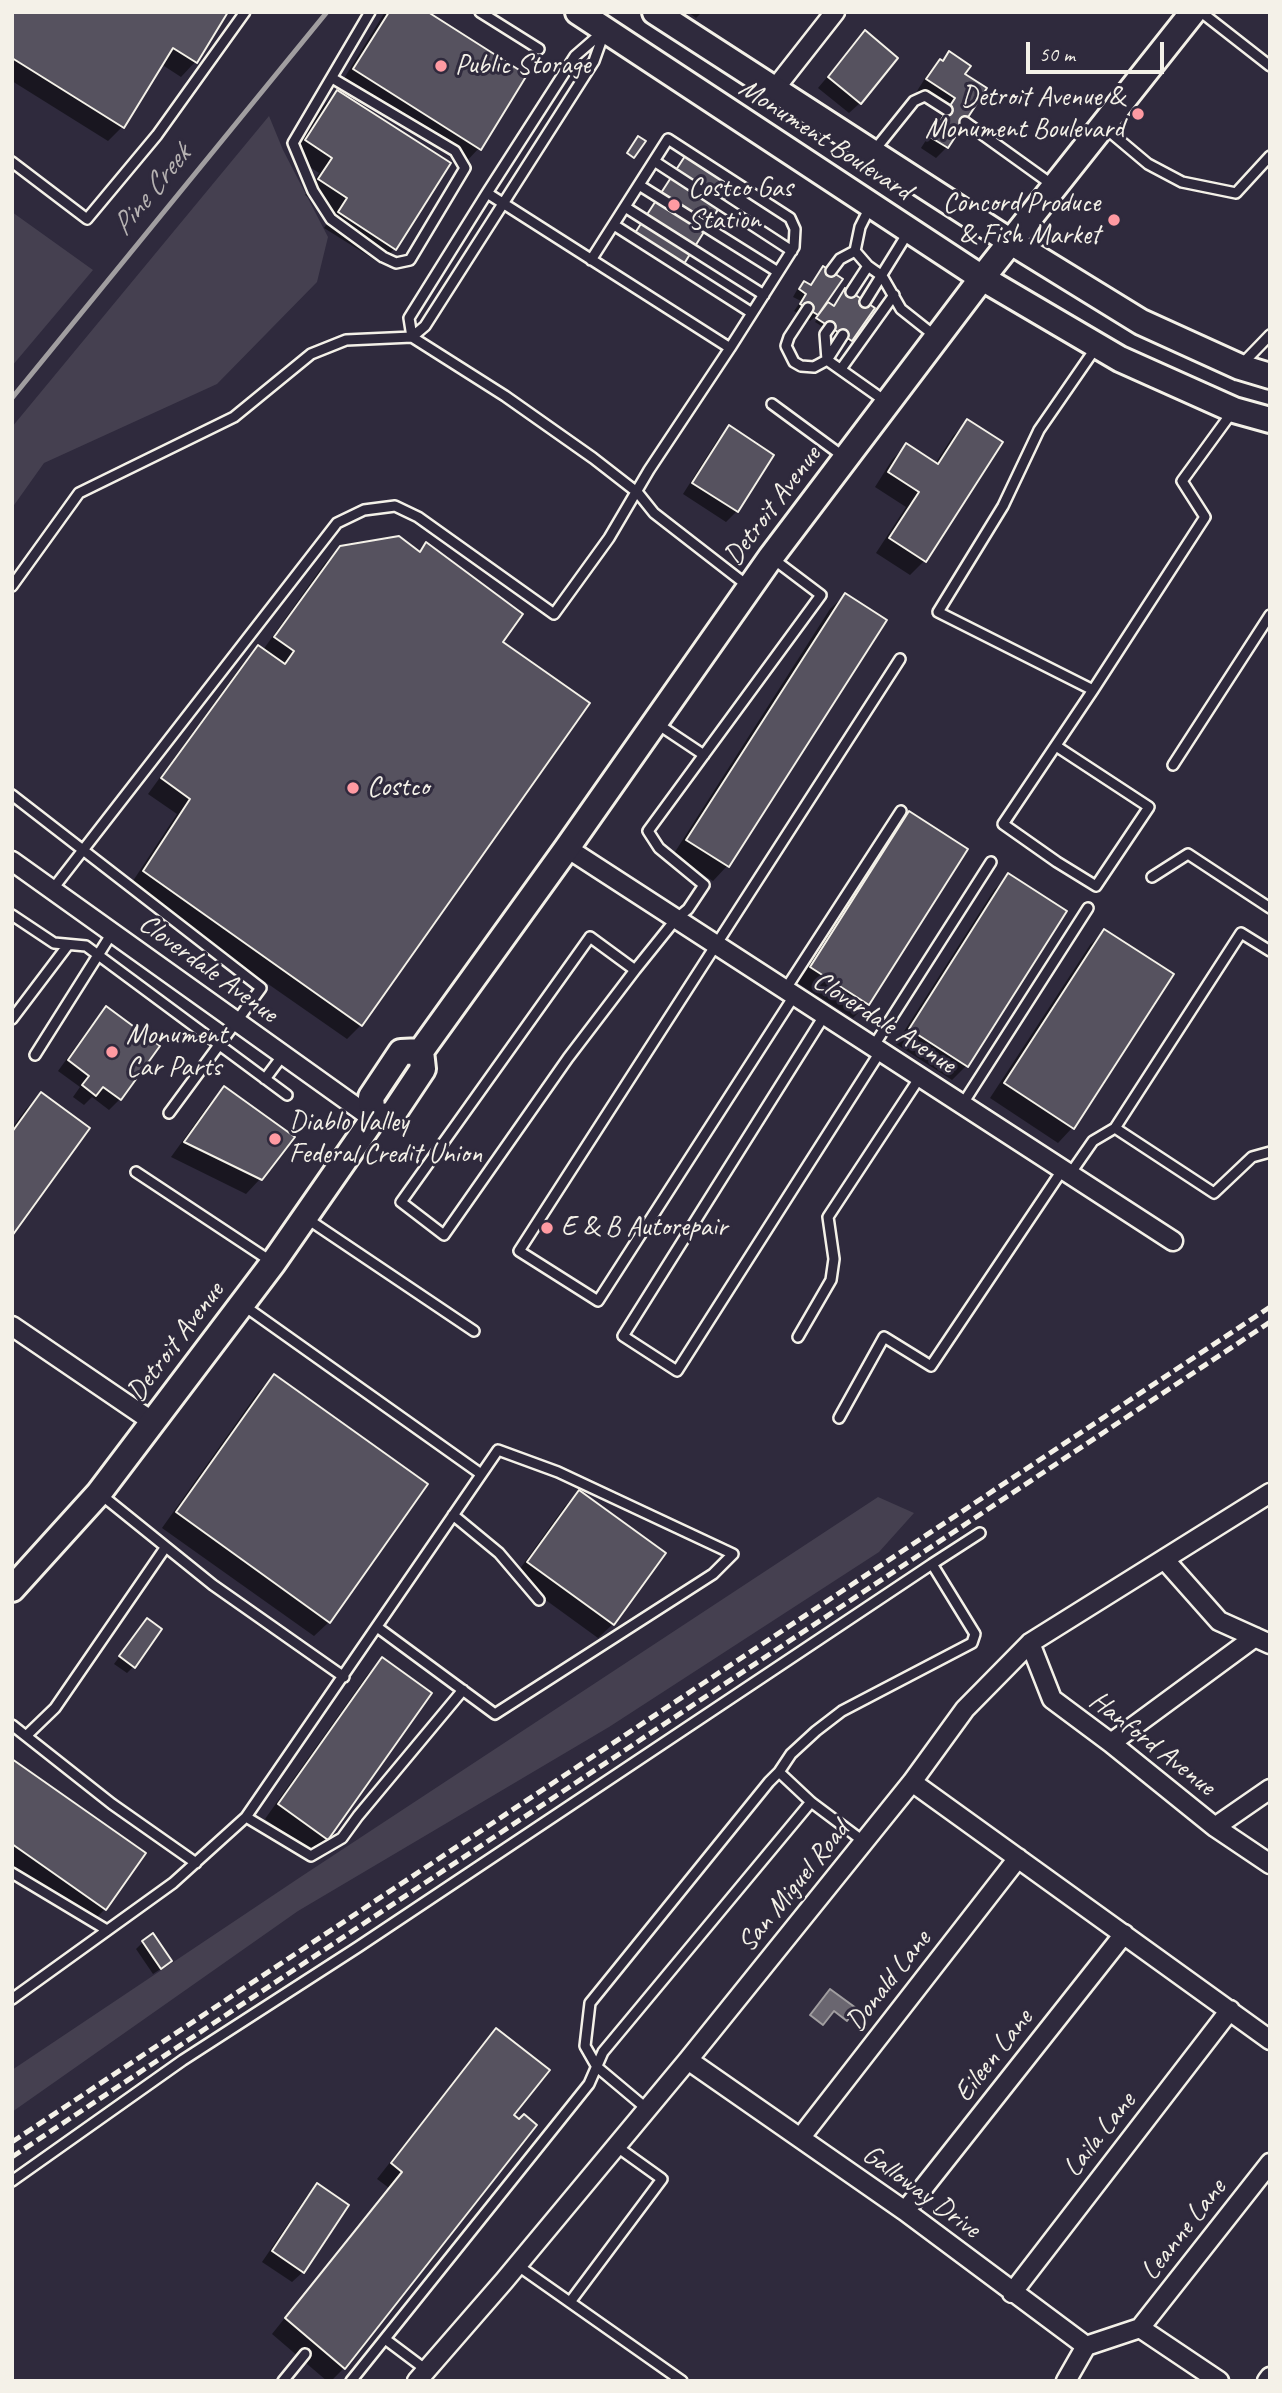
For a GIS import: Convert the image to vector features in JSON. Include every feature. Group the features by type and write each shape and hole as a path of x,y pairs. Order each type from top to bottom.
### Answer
{"street":[{"name":"Monument Boulevard","path":"578,12 982,278 1120,359 1265,424"},
{"name":"Monument Boulevard","path":"654,12 1010,243 1141,322 1240,367 1270,376"},
{"path":"773,91 835,12"},
{"name":"Detroit Avenue","path":"12,1589 99,1493 273,1263 373,1119 371,1097 401,1052 421,1051 771,557 982,278 1193,12"},
{"name":"Cloverdale Avenue","path":"567,848 1173,1241"},
{"name":"Cloverdale Avenue","path":"12,862 373,1119"},
{"path":"12,1326 153,1422"},
{"name":"San Miguel Road","path":"421,2375 688,2060 912,1782 965,1709 1030,1643 1270,1493"},
{"path":"1164,1559 1220,1621 1262,1640"},
{"path":"1111,1743 1262,1640"},
{"name":"Hanford Avenue","path":"1030,1643 1052,1699 1215,1827 1270,1864"},
{"path":"912,1782 1270,2040"},
{"path":"1215,1827 1270,1789"},
{"name":"Donald Lane","path":"801,2137 1018,1858"},
{"name":"Eileen Lane","path":"905,2211 1124,1934"},
{"name":"Laila Lane","path":"1012,2293 1230,2010"},
{"name":"Galloway Drive","path":"688,2060 905,2211 1012,2293 1087,2346"},
{"name":"Leanne Lane","path":"1140,2328 1270,2163"},
{"path":"1066,2381 1087,2346 1140,2328 1219,2381"}],"lane":[{"path":"12,162 87,219 158,135 245,12"},
{"path":"332,78 455,151 465,168 410,260 396,263 383,257 331,219 313,191 293,143 370,12"},
{"path":"480,12 496,17 540,49"},
{"path":"1201,12 1270,66"},
{"path":"412,337 409,318 487,193 575,56 605,30"},
{"path":"412,337 425,326 594,61 605,30"},
{"path":"872,154 914,101 925,96 947,110"},
{"path":"965,122 1055,187"},
{"path":"1103,126 1148,164 1182,182 1236,193 1270,156"},
{"path":"52,891 337,523 364,510 395,506 418,517 554,614 609,538 638,493 649,470 792,251 796,239 795,229 790,218 668,139 591,260"},
{"path":"654,160 792,251"},
{"path":"639,184 778,272"},
{"path":"487,193 730,348"},
{"path":"855,251 860,227 870,206"},
{"path":"625,207 764,295"},
{"path":"614,225 752,313"},
{"path":"865,302 909,229"},
{"path":"855,251 868,266 882,276 901,309 937,337"},
{"path":"831,271 840,259 855,251"},
{"path":"851,292 868,266"},
{"path":"841,369 894,295"},
{"path":"808,308 786,346 789,355 801,366 814,367 827,359 843,335"},
{"path":"830,327 825,334 827,359 887,402"},
{"path":"1240,367 1270,335"},
{"path":"12,586 79,492 234,418 311,354 346,340 412,337 516,403 638,493 654,513 750,587"},
{"path":"1093,690 938,612 1003,506 1039,430 1097,346"},
{"path":"772,404 845,458"},
{"path":"1056,746 1149,807 1096,886 1056,862 1003,824 1205,517 1182,481 1234,410"},
{"path":"635,970 590,937 401,1202 444,1235 568,1058 635,970 676,919 688,909 705,885 659,848 648,831 821,596 771,557"},
{"path":"1173,765 1270,615"},
{"path":"900,659 519,1251 598,1300 901,811"},
{"path":"654,722 704,755"},
{"path":"12,795 261,988 169,1112"},
{"path":"1153,877 1188,854 1270,908"},
{"path":"824,1016 623,1336 677,1371 991,862"},
{"path":"962,1105 1088,908"},
{"path":"12,915 54,943 86,946 287,1095"},
{"path":"34,1055 112,933"},
{"path":"839,1418 884,1337 931,1366 1067,1172 1093,1141 1115,1128 1241,933 1270,951"},
{"path":"12,1019 68,944"},
{"path":"265,1079 283,1055"},
{"path":"798,1337 831,1280 834,1259 828,1217 919,1077"},
{"path":"1115,1128 1214,1193 1252,1157 1270,1153"},
{"path":"136,1172 273,1263"},
{"path":"305,1217 474,1331"},
{"path":"242,1304 481,1475"},
{"path":"12,1999 173,1883 246,1817 498,1450 558,1472 733,1554 713,1574 495,1714 377,1627"},
{"path":"99,1493 248,1612 344,1677"},
{"path":"453,1515 499,1553 539,1600"},
{"path":"12,2180 183,2060 369,1940 980,1533"},
{"path":"26,1736 55,1708 165,1548"},
{"path":"647,2109 597,2067 585,2046 590,2003 791,1754 842,1711 972,1643 975,1634 932,1564"},
{"path":"246,1817 310,1856 342,1838 463,1690"},
{"path":"12,1725 112,1804 196,1863"},
{"path":"779,1772 811,1802 863,1841"},
{"path":"351,2381 589,2084 603,2052 811,1802"},
{"path":"12,1873 107,1930"},
{"path":"570,2302 662,2179 617,2146"},
{"path":"517,2264 681,2381"},
{"path":"385,2339 421,2375"},
{"path":"283,2381 305,2354"}],"shaded area":[{"path":"269,116 283,150 328,237 317,282 217,384 44,463 12,508 12,427"},
{"path":"12,212 93,270 12,366"},
{"path":"878,1497 914,1513 879,1552 609,1727 298,1911 12,2112 12,2070"},
{"path":"830,1989 856,2008 847,2021 834,2011 823,2025 810,2015"}],"building":[{"path":"12,12 228,12 197,63 173,48 124,128 12,58"},
{"path":"389,12 428,12 527,75 481,150 353,69"},
{"path":"865,30 898,58 861,104 828,77"},
{"path":"949,51 971,66 965,74 987,88 948,148 930,137 955,98 926,79"},
{"path":"337,90 451,163 396,250 338,212 347,198 318,179 332,158 305,140"},
{"path":"638,136 646,141 634,158 627,153"},
{"path":"687,153 734,184 682,267 633,236"},
{"path":"823,266 843,279 818,315 800,304 806,294 799,289 804,281 811,285"},
{"path":"845,288 875,308 852,341 816,318 828,302 834,306"},
{"path":"967,419 1003,442 926,562 889,538 919,492 888,472 906,443 938,464"},
{"path":"729,425 774,455 738,512 692,483"},
{"name":"Costco","path":"399,536 420,552 426,542 523,614 503,642 590,703 362,1026 143,871 190,799 161,778 258,645 285,664 294,651 274,637 340,546"},
{"path":"845,593 887,620 729,867 686,840"},
{"path":"909,811 968,849 869,1005 810,967"},
{"path":"1008,873 1067,911 968,1067 909,1029"},
{"path":"1104,929 1174,974 1074,1129 1004,1083"},
{"path":"106,1006 160,1046 121,1100 103,1087 96,1096 82,1085 89,1076 68,1060"},
{"path":"224,1086 295,1137 262,1180 184,1142"},
{"path":"41,1092 90,1128 12,1236 12,1132"},
{"path":"274,1374 428,1484 330,1623 176,1512"},
{"path":"579,1490 666,1553 614,1625 527,1562"},
{"path":"147,1618 162,1629 135,1668 119,1656"},
{"path":"382,1657 432,1693 328,1840 278,1804"},
{"path":"12,1759 146,1853 106,1910 12,1844"},
{"path":"153,1933 172,1961 161,1969 142,1941"},
{"path":"496,2028 550,2070 514,2115 519,2119 524,2114 537,2125 345,2369 285,2318 402,2172 391,2163"},
{"path":"317,2183 349,2205 304,2273 272,2251"}],"waterway":[{"name":"Pine Creek","path":"12,398 327,12"}],"railway":[{"path":"12,2142 1270,1307"},
{"path":"12,2157 1270,1322"}],"place":[{"name":"Public Storage","path":"441,66"},
{"name":"Detroit Avenue & Monument Boulevard","path":"1138,114"},
{"name":"Costco Gas Station","path":"674,205"},
{"name":"Concord Produce & Fish Market","path":"1114,220"},
{"name":"Costco","path":"353,788"},
{"name":"Monument Car Parts","path":"112,1052"},
{"name":"Diablo Valley Federal Credit Union","path":"275,1139"},
{"name":"E & B Autorepair","path":"547,1228"}]}
